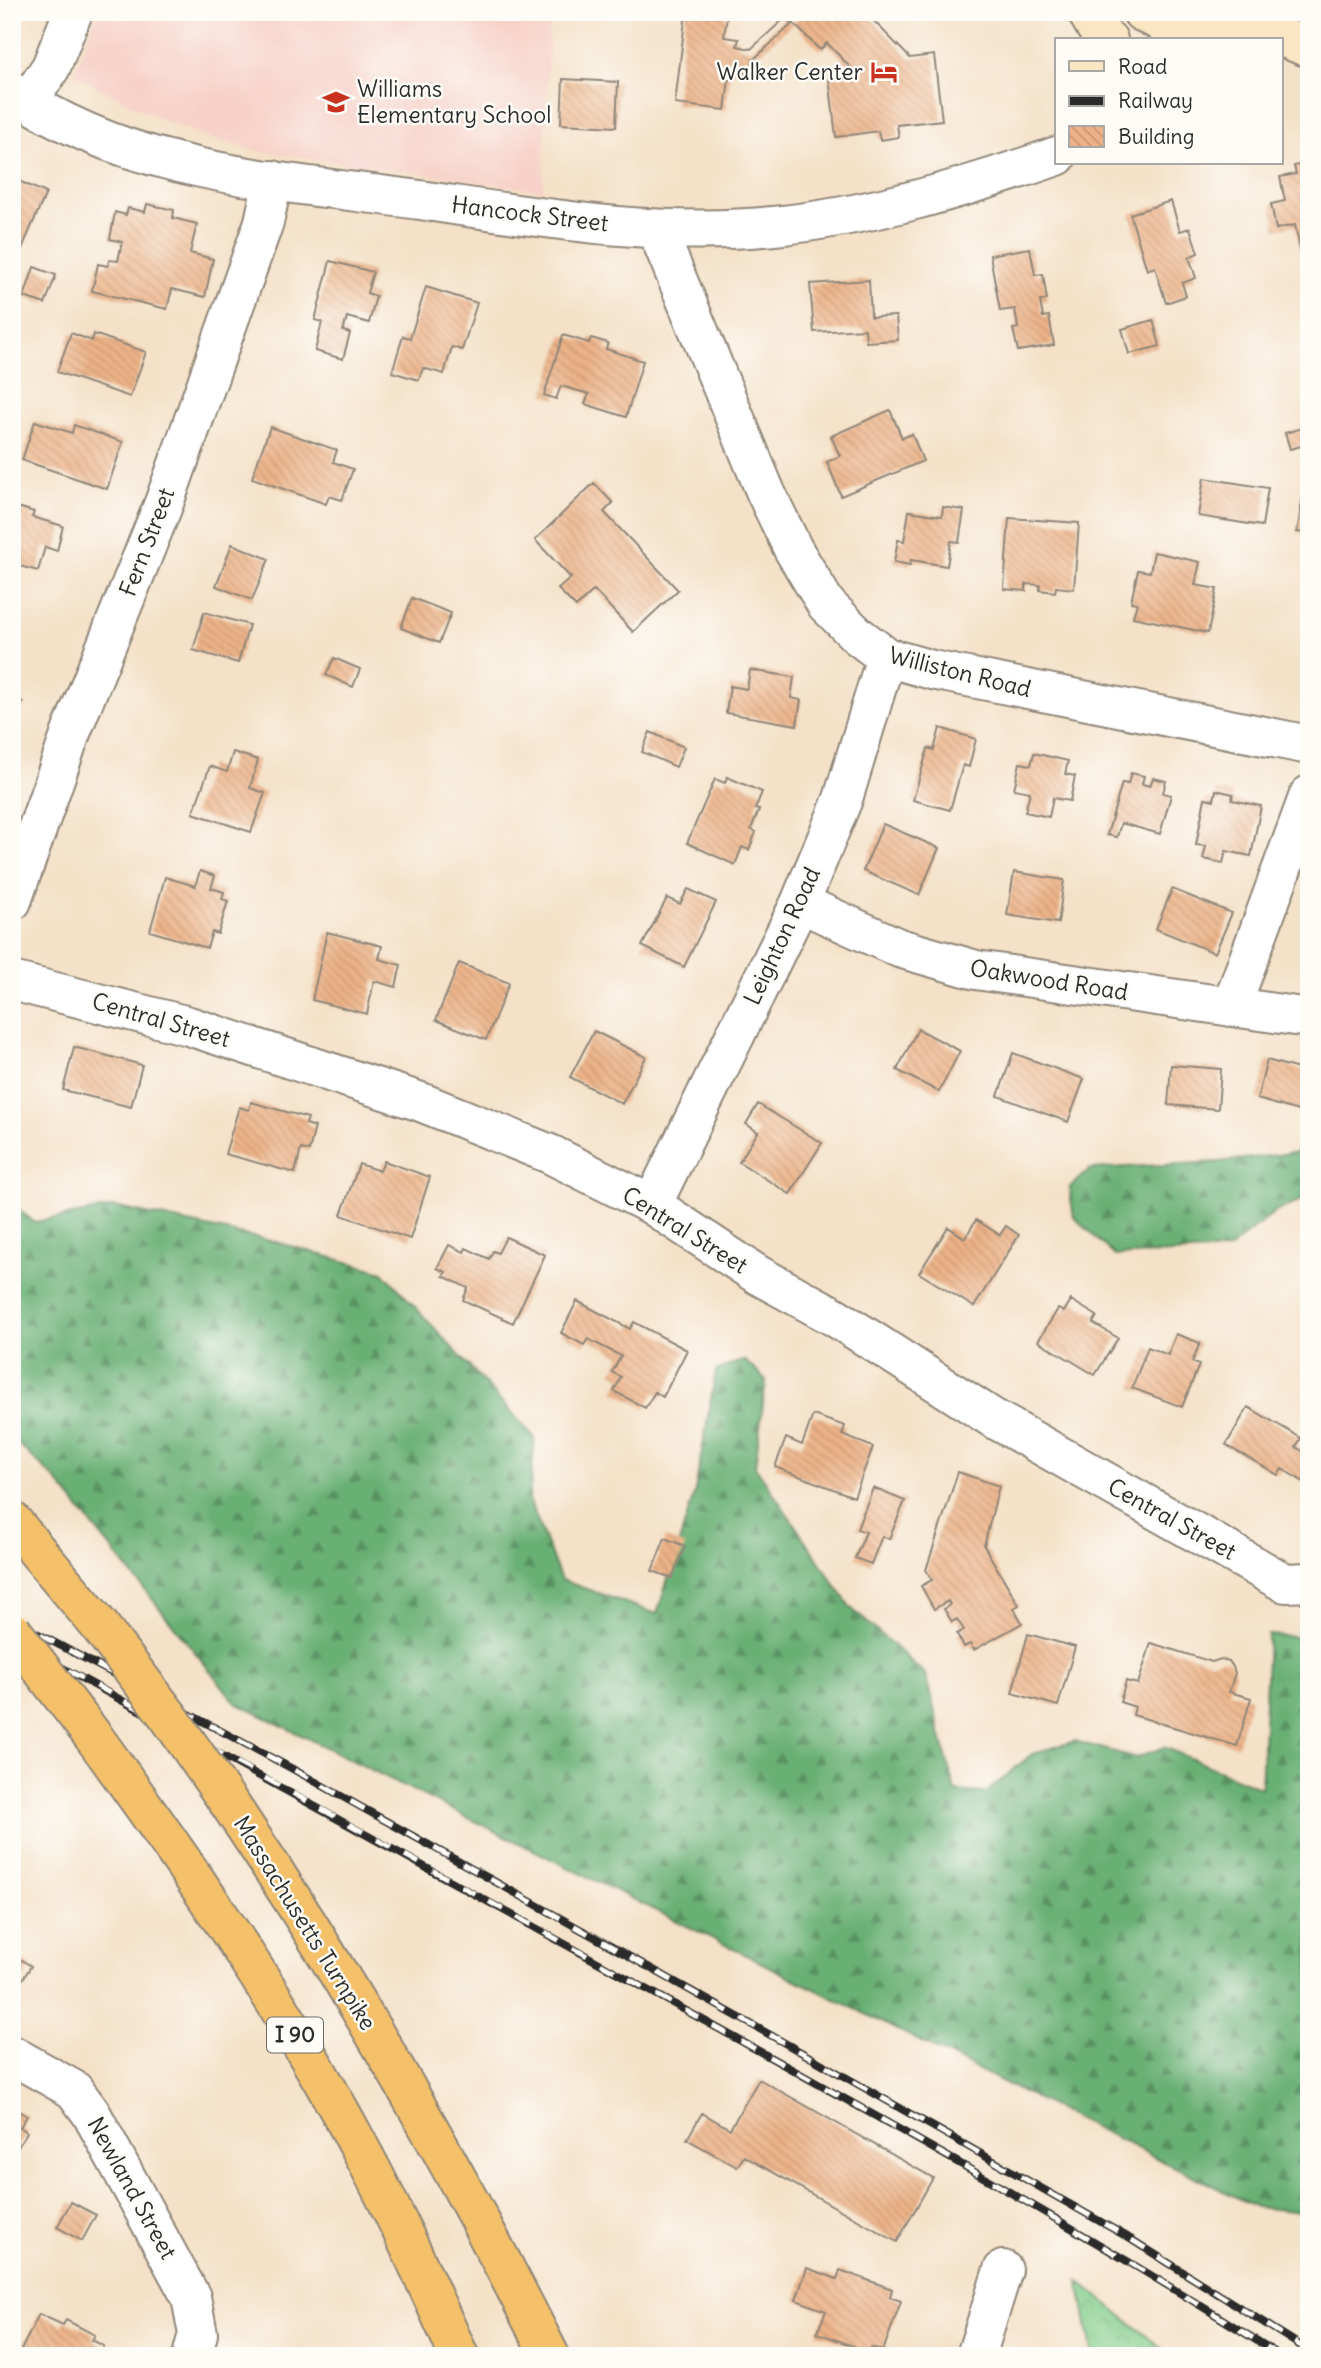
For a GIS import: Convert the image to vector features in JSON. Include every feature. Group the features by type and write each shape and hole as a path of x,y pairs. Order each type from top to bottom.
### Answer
{"highway":[{"name":"Massachusetts Turnpike","path":"12,1521 99,1625 169,1717 297,1905 388,2056 466,2194 551,2356"},
{"name":"I 90","path":"12,1631 93,1736 200,1888 313,2065 361,2150 459,2356"}],"main road":[{"path":"1087,12 1098,33 1105,38"},
{"path":"1142,12 1179,36 1231,38 1275,34 1280,38"},
{"path":"1282,40 1298,54"}],"street":[{"path":"20,96 51,67 73,12"},
{"name":"Hancock Street","path":"20,96 76,128 132,151 201,168 569,221 657,230 773,226 832,218 907,203 973,185 1055,157"},
{"name":"Fern Street","path":"12,901 72,730 163,503 264,222 273,180"},
{"name":"Williston Road","path":"657,230 766,493 793,549 826,604 857,635 886,657 945,673 1309,745"},
{"name":"Leighton Road","path":"652,1205 800,903 843,799 886,657"},
{"path":"1231,1007 1309,795"},
{"name":"Oakwood Road","path":"800,903 899,948 976,970 1309,1018"},
{"name":"Central Street","path":"12,981 189,1026 421,1102 550,1154 652,1205 758,1275 835,1317 991,1417 1284,1583 1309,1582"},
{"name":"Newland Street","path":"12,2055 74,2090 91,2113 191,2297 198,2334 192,2356"},
{"path":"976,2356 1003,2270"}],"shaded area":[{"name":"Williams Elementary School","path":"97,12 550,12 543,191 258,151 172,124 74,74"}],"green space":[{"path":"1309,1151 1309,1196 1273,1213 1228,1250 1115,1256 1074,1217 1069,1188 1090,1169 1218,1162"},
{"path":"12,1204 34,1222 115,1207 276,1242 383,1272 535,1438 529,1499 561,1580 657,1614 695,1491 716,1371 744,1360 766,1380 755,1466 850,1607 925,1674 955,1791 986,1793 1032,1754 1075,1741 1137,1758 1164,1747 1261,1788 1268,1635 1299,1637 1309,1647 1309,2213 1256,2207 236,1703 56,1480 12,1438"},
{"path":"1079,2281 1171,2356 1093,2356"}],"building":[{"path":"686,12 724,12 727,17 724,37 739,39 737,46 751,49 785,18 792,24 753,60 752,74 730,71 725,110 675,104"},
{"path":"804,12 865,12 910,58 934,55 942,120 897,125 899,137 880,140 878,131 836,137 829,77 857,74 827,43 820,50 793,23"},
{"path":"563,79 618,82 616,127 561,124"},
{"path":"1309,163 1309,247 1300,249 1295,225 1276,229 1271,204 1285,201 1280,177 1296,174 1294,166"},
{"path":"12,178 46,193 17,260 12,258"},
{"path":"1171,201 1180,231 1190,228 1198,253 1189,257 1196,278 1182,283 1186,296 1166,303 1155,267 1147,270 1130,214"},
{"path":"147,204 174,210 173,218 197,224 190,253 213,259 205,297 172,289 167,309 92,291 98,264 108,266 109,260 118,261 122,242 110,239 115,212 126,215 128,208 145,212"},
{"path":"1030,248 1035,275 1043,274 1047,300 1040,301 1043,317 1049,316 1054,345 1018,351 1013,329 1018,328 1015,309 1000,311 990,255"},
{"path":"330,261 373,272 367,293 376,296 369,323 347,317 343,331 350,333 343,359 315,351 322,322 315,320"},
{"path":"34,267 56,275 45,304 24,297"},
{"path":"869,280 871,317 896,316 898,340 866,342 865,329 814,332 810,284"},
{"path":"426,287 477,303 462,350 452,347 444,374 423,368 419,380 392,372 403,336 410,338"},
{"path":"1153,320 1160,346 1129,354 1122,329"},
{"path":"71,333 92,341 94,334 146,352 130,397 57,372"},
{"path":"563,335 589,343 591,338 608,343 606,349 643,361 626,417 585,404 589,394 561,386 556,399 544,395"},
{"path":"890,410 902,438 912,434 923,461 841,496 827,462 840,456 831,436"},
{"path":"35,421 72,433 74,425 123,442 107,489 22,460"},
{"path":"1309,426 1309,444 1290,449 1285,433"},
{"path":"270,427 337,450 333,462 353,469 342,500 329,496 326,504 252,478"},
{"path":"1204,478 1268,488 1262,526 1198,516"},
{"path":"594,483 613,503 604,512 678,590 633,632 594,590 576,607 558,589 571,578 535,540"},
{"path":"1303,497 1309,498 1309,533 1297,532"},
{"path":"14,506 34,512 32,517 63,526 57,551 45,547 38,571 12,564"},
{"path":"943,507 964,510 959,542 951,541 947,566 911,560 910,565 894,562 898,540 904,541 909,511 942,516"},
{"path":"1009,518 1079,523 1074,589 1056,587 1055,592 1040,590 1040,585 1026,584 1026,591 1004,589"},
{"path":"232,544 269,559 252,600 216,586"},
{"path":"1154,552 1200,562 1195,585 1217,589 1208,633 1133,617 1137,603 1131,602 1138,570 1150,572"},
{"path":"412,598 451,613 439,643 401,628"},
{"path":"204,612 249,625 238,663 193,650"},
{"path":"334,658 360,669 353,687 326,675"},
{"path":"750,670 794,677 791,698 801,700 797,725 726,713 730,686 747,689"},
{"path":"12,698 23,702 13,729 12,729"},
{"path":"940,728 976,739 969,767 963,765 950,810 913,800 928,748 934,750"},
{"path":"650,732 684,747 676,767 642,752"},
{"path":"233,752 258,760 250,788 265,793 251,832 193,813 210,766 227,772"},
{"path":"1034,753 1068,761 1065,774 1075,776 1070,801 1053,798 1049,817 1025,812 1030,792 1014,789 1020,763 1031,765"},
{"path":"1131,773 1144,776 1142,784 1150,786 1153,778 1166,781 1163,793 1171,795 1160,834 1121,823 1117,837 1107,835 1122,783 1128,784"},
{"path":"727,777 762,792 755,809 759,810 751,829 756,832 749,850 742,847 735,865 687,843 715,779 725,783"},
{"path":"1216,790 1233,794 1232,800 1261,806 1251,856 1226,851 1223,863 1203,859 1206,846 1196,845 1205,798 1214,800"},
{"path":"883,824 939,848 919,895 863,871"},
{"path":"200,871 215,876 211,888 224,892 222,899 228,901 218,934 212,932 207,948 150,931 165,877 195,886"},
{"path":"1014,872 1064,880 1058,923 1007,915"},
{"path":"688,889 716,902 684,967 642,946 667,898 680,904"},
{"path":"1172,889 1232,913 1215,953 1156,929"},
{"path":"327,932 382,946 379,959 401,965 396,987 374,981 367,1014 312,1000"},
{"path":"459,963 509,983 486,1040 436,1020"},
{"path":"918,1029 960,1051 939,1092 897,1070"},
{"path":"594,1031 646,1057 622,1104 570,1077"},
{"path":"74,1047 142,1065 131,1107 63,1090"},
{"path":"1013,1053 1084,1079 1068,1122 998,1096"},
{"path":"1267,1060 1309,1072 1309,1114 1257,1099"},
{"path":"1171,1065 1221,1069 1218,1109 1168,1105"},
{"path":"251,1102 308,1118 306,1124 315,1127 309,1151 301,1149 295,1173 225,1154 239,1107 249,1110"},
{"path":"758,1104 822,1143 790,1194 739,1162 758,1132 746,1124"},
{"path":"384,1161 430,1177 410,1239 341,1215 359,1164 380,1171"},
{"path":"976,1220 1000,1235 1006,1226 1019,1235 974,1307 919,1273 948,1227 965,1238"},
{"path":"506,1237 545,1255 513,1323 463,1300 468,1288 443,1276 446,1272 437,1268 449,1245 464,1252 466,1248 489,1259 493,1251 498,1253"},
{"path":"1071,1300 1097,1316 1093,1323 1118,1338 1095,1375 1038,1341 1058,1309 1064,1312"},
{"path":"577,1301 630,1329 634,1322 687,1350 663,1397 655,1392 645,1408 614,1391 621,1377 612,1372 621,1356 588,1339 584,1345 561,1333"},
{"path":"1176,1334 1200,1343 1192,1362 1199,1365 1182,1407 1132,1388 1148,1347 1168,1355"},
{"path":"1248,1407 1301,1438 1296,1447 1309,1455 1309,1485 1282,1469 1278,1475 1226,1445"},
{"path":"813,1415 845,1426 842,1435 873,1447 854,1497 775,1467 786,1438 802,1445"},
{"path":"958,1472 999,1486 984,1546 1019,1605 1014,1608 1022,1623 974,1650 970,1644 964,1647 957,1634 964,1630 957,1619 952,1622 944,1609 950,1605 948,1601 934,1609 921,1586 932,1580 926,1570"},
{"path":"873,1488 905,1501 889,1539 882,1536 871,1564 855,1558 866,1532 857,1529"},
{"path":"665,1538 685,1546 672,1578 652,1571"},
{"path":"1028,1634 1075,1647 1058,1706 1012,1693"},
{"path":"1151,1643 1212,1662 1221,1659 1229,1661 1235,1673 1229,1692 1251,1698 1237,1746 1133,1715 1135,1707 1120,1702 1126,1681 1138,1684"},
{"path":"12,1954 31,1966 12,1996"},
{"path":"759,2079 933,2178 897,2242 744,2156 737,2167 687,2139 702,2113 730,2129"},
{"path":"15,2109 27,2116 20,2127 27,2132 12,2157 12,2114"},
{"path":"71,2202 96,2215 82,2241 57,2227"},
{"path":"807,2268 837,2279 840,2270 892,2289 890,2297 901,2301 883,2351 871,2347 870,2352 817,2333 826,2311 796,2300"},
{"path":"39,2314 63,2325 66,2320 95,2335 92,2340 104,2346 100,2356 32,2356 21,2350"}],"railway":[{"path":"12,1620 289,1767 817,2061 1124,2235 1309,2351"},
{"path":"12,1640 915,2138 1063,2223 1281,2356"}],"place":[{"name":"Walker Center","path":"884,72"},
{"name":"Williams Elementary School","path":"336,102"}]}
